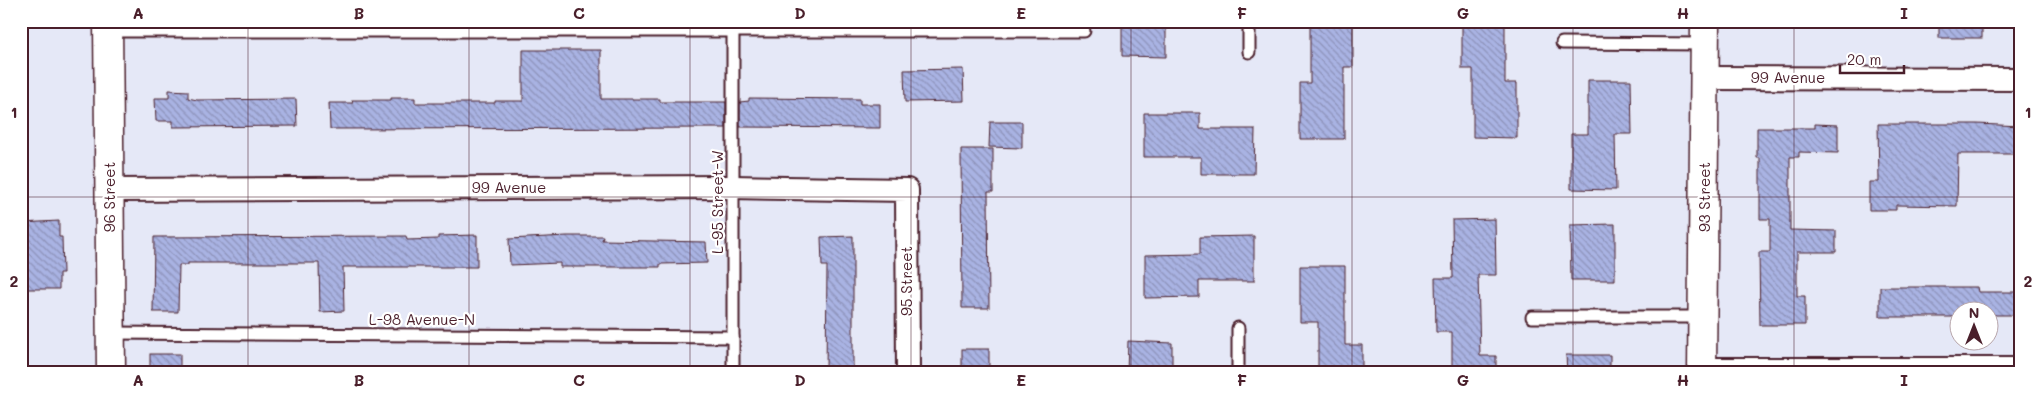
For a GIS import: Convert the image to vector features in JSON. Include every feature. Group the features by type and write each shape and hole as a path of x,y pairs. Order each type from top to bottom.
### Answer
{"street":[{"name":"96 Street","path":"108,26 111,190 111,373"},
{"name":"93 Street","path":"1703,371 1705,32"},
{"name":"99 Avenue","path":"1706,78 2021,80"},
{"name":"99 Avenue","path":"111,190 733,187 907,190"},
{"name":"95 Street","path":"907,190 908,373"},
{"path":"1703,371 1993,371 2021,369"}],"lane":[{"path":"1249,21 1249,52"},
{"path":"108,26 733,31 1084,31"},
{"name":"L-95 Street-W","path":"733,31 733,373"},
{"path":"1562,43 1705,32"},
{"path":"1532,317 1704,317"},
{"path":"1238,328 1238,373"},
{"name":"L-98 Avenue-N","path":"111,334 733,337"}],"building":[{"path":"1122,21 1166,21 1166,57 1122,56"},
{"path":"1310,21 1353,21 1353,67 1344,67 1344,139 1300,139 1300,83 1310,83"},
{"path":"1462,21 1505,21 1505,83 1517,83 1517,138 1473,137 1473,69 1462,69"},
{"path":"1939,21 1982,21 1982,38 1939,38"},
{"path":"523,50 601,50 601,99 660,99 660,102 726,102 726,128 330,129 329,103 353,103 352,100 391,100 391,98 415,98 415,103 523,101"},
{"path":"963,69 964,101 905,102 904,70"},
{"path":"1588,80 1631,80 1632,134 1615,134 1616,190 1571,189 1571,134 1588,134"},
{"path":"169,90 188,91 188,98 197,100 296,99 297,126 173,127 173,121 156,121 155,98 169,98"},
{"path":"749,98 860,99 860,104 880,104 880,128 740,127 740,102 749,101"},
{"path":"1144,113 1200,113 1200,129 1255,129 1254,174 1201,174 1201,157 1144,157"},
{"path":"990,122 1022,122 1022,148 989,147"},
{"path":"1815,124 1838,125 1838,153 1799,152 1799,157 1790,157 1790,230 1836,231 1836,252 1797,252 1797,296 1805,296 1805,325 1760,325 1759,252 1770,252 1770,219 1760,219 1760,158 1757,158 1757,128 1815,128"},
{"path":"1878,124 2021,126 2021,154 1958,154 1957,206 1896,205 1896,210 1869,210 1869,182 1879,182"},
{"path":"961,149 993,149 993,192 988,192 989,308 962,308"},
{"path":"1495,219 1496,275 1478,275 1480,356 1496,356 1496,373 1452,373 1452,332 1436,332 1435,278 1453,278 1452,220"},
{"path":"59,221 59,237 62,237 63,273 59,273 59,289 26,289 26,284 21,284 21,223"},
{"path":"1615,224 1615,280 1571,280 1570,225"},
{"path":"477,235 477,267 343,267 344,311 320,312 319,263 188,263 188,265 179,265 178,312 153,312 154,237 406,236 407,240 438,239 438,236"},
{"path":"603,236 602,240 706,242 707,263 660,264 660,267 560,267 560,263 510,265 509,239"},
{"path":"853,236 853,373 826,373 827,266 822,266 821,237"},
{"path":"1254,236 1254,281 1199,281 1199,297 1145,298 1145,255 1200,254 1200,237"},
{"path":"1300,266 1345,266 1345,345 1362,345 1362,373 1318,373 1318,322 1300,322"},
{"path":"1880,287 1977,287 1978,292 2021,292 2021,315 2000,315 2000,302 1950,302 1950,317 1880,317"},
{"path":"1128,341 1172,343 1172,373 1127,373"},
{"path":"962,349 989,349 989,373 962,373"},
{"path":"150,354 180,354 180,373 150,373"},
{"path":"1566,355 1610,355 1610,373 1567,373"}]}
